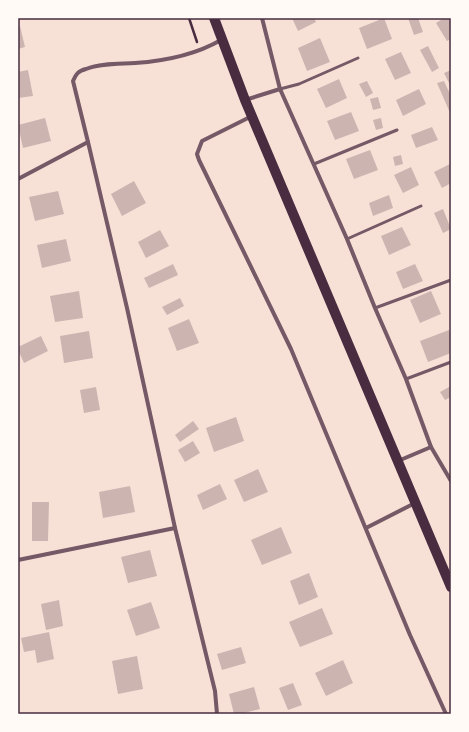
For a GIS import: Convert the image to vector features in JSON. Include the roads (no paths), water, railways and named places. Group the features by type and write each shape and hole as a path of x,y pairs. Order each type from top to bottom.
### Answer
{"main road":[{"path":"214,18 245,100 451,587"}],"street":[{"path":"262,18 280,89 347,238 406,379 431,447 451,481"},
{"path":"217,714 215,691 175,528 127,308 73,81 77,73 94,66 166,59 206,48 221,39"},
{"path":"245,100 280,89"},
{"path":"252,116 202,141 197,154 291,349 410,635 446,714"},
{"path":"18,179 88,142"},
{"path":"397,461 431,447"},
{"path":"366,528 415,503"},
{"path":"18,560 175,528"}],"lane":[{"path":"280,89 299,84 358,58"},
{"path":"314,164 396,130"},
{"path":"347,238 421,206"},
{"path":"375,308 451,280"},
{"path":"406,379 451,362"}]}
